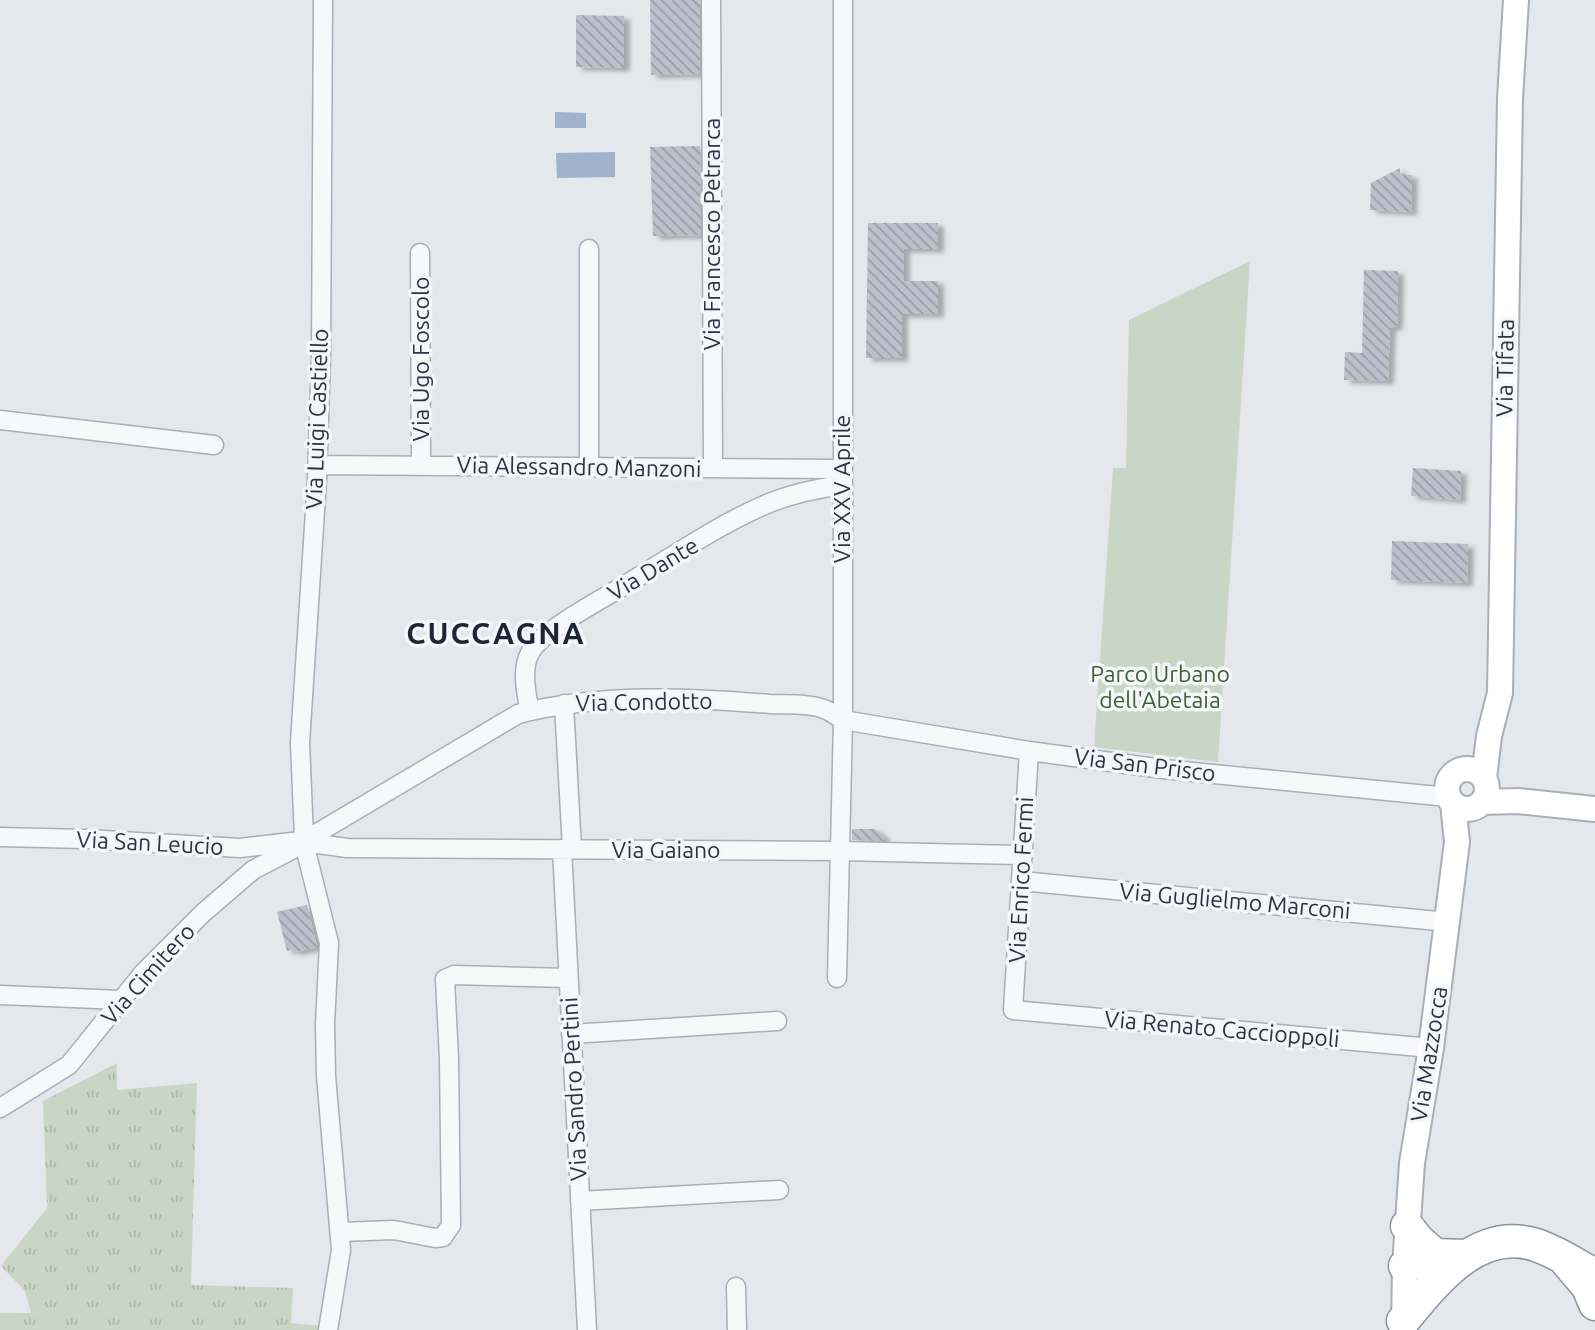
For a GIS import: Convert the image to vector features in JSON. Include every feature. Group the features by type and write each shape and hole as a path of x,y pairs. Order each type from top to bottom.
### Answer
{"highway":[{"path":"1408,1226 1418,1240 1447,1263"},
{"path":"1405,1266 1447,1263 1500,1244 1517,1243 1535,1245 1595,1275"},
{"path":"1563,1258 1588,1287 1595,1304"},
{"path":"1404,1326 1447,1263"}],"street":[{"name":"Via Luigi Castiello","path":"323,0 321,358 300,743 305,842 328,943 326,1076 341,1250 328,1330"},
{"name":"Via Francesco Petrarca","path":"712,0 713,468"},
{"name":"Via XXV Aprile","path":"836,978 842,720 843,0"},
{"name":"Via Tifata","path":"1471,795 1500,693 1510,99 1516,0"},
{"path":"589,249 589,467"},
{"name":"Via Ugo Foscolo","path":"420,253 421,465"},
{"path":"0,420 214,445"},
{"name":"Via Alessandro Manzoni","path":"317,465 713,468 842,477"},
{"name":"Via Dante","path":"530,711 526,666 530,652 541,640 565,622 702,539 759,508 842,477"},
{"name":"Via Condotto","path":"305,842 456,749 518,714 530,711 612,699 663,699 823,708 842,720"},
{"name":"Via Sandro Pertini","path":"564,704 568,978 587,1330"},
{"name":"Via San Prisco","path":"842,720 1029,751 1163,769 1595,808"},
{"name":"Via Tifata","path":"1471,795 1474,770 1461,770 1489,736"},
{"name":"Via Enrico Fermi","path":"1013,1010 1029,751"},
{"name":"Via Mazzocca","path":"1404,1326 1412,1163 1431,1048 1457,842 1471,795"},
{"name":"Via San Leucio","path":"0,836 240,848 305,842"},
{"name":"Via Gaiano","path":"305,842 347,848 840,851 1022,855"},
{"name":"Via Cimitero","path":"0,1108 69,1065 144,972 203,913 243,878 305,842"},
{"name":"Via Guglielmo Marconi","path":"1021,881 1448,922"},
{"path":"340,1232 394,1230 435,1238 443,1237 451,1225 445,979 454,975 568,978"},
{"path":"0,995 121,1000"},
{"name":"Via Renato Caccioppoli","path":"1013,1010 1431,1048"},
{"path":"571,1034 777,1021"},
{"path":"580,1201 779,1190"},
{"path":"736,1287 737,1330"}],"green space":[{"name":"Parco Urbano dell'Abetaia","path":"1250,261 1218,762 1094,747 1113,468 1126,468 1129,320"},
{"path":"117,1063 117,1090 197,1083 191,1285 293,1288 291,1323 321,1326 321,1330 0,1330 0,1313 31,1313 25,1291 1,1266 47,1208 43,1101"}],"water":[{"path":"555,112 586,113 586,128 555,128"},
{"path":"615,152 615,177 557,178 556,153"}],"building":[{"path":"650,0 700,0 700,74 651,75"},
{"path":"576,15 624,16 624,68 576,67"},
{"path":"700,146 701,235 653,236 650,147"},
{"path":"1400,168 1400,174 1412,175 1411,212 1370,210 1371,183"},
{"path":"868,223 938,223 938,249 904,249 904,281 938,281 938,314 902,314 902,358 866,358"},
{"path":"1364,270 1398,271 1397,326 1390,328 1388,381 1344,380 1345,352 1362,353"},
{"path":"1413,468 1461,471 1460,500 1411,496"},
{"path":"1392,541 1468,544 1467,583 1391,580"},
{"path":"852,829 875,829 883,835 884,841 852,840"},
{"path":"307,905 317,947 287,951 277,912"}],"district":[{"name":"CUCCAGNA","path":"496,634"}]}
